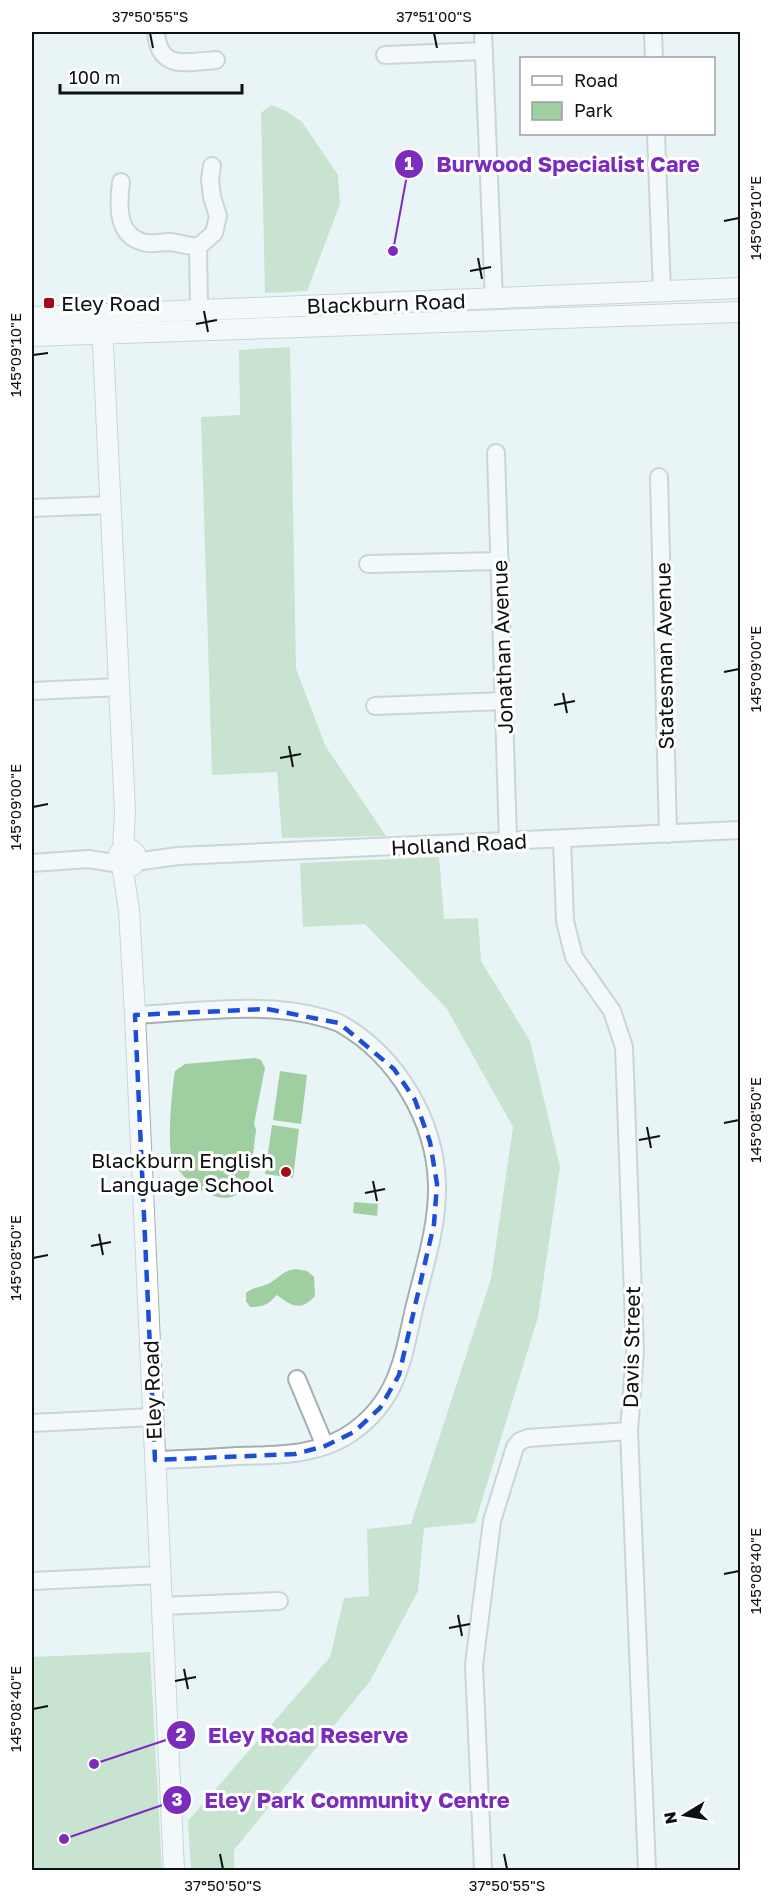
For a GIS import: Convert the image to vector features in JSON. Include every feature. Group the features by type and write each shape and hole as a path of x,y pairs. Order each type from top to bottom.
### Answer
{"main road":[{"name":"Blackburn Road","path":"32,317 102,324 495,309 662,292 741,288"},
{"name":"Blackburn Road","path":"32,336 200,310 495,309 741,312"},
{"name":"Eley Road","path":"102,324 174,1870"}],"street":[{"path":"156,32 157,47 163,56 171,60 180,62 216,60"},
{"path":"483,32 495,309"},
{"path":"653,32 654,57"},
{"path":"385,56 484,51"},
{"path":"656,135 662,292"},
{"path":"198,247 214,233 218,216 212,197 210,179 212,166"},
{"path":"121,182 119,201 121,225 131,237 146,243 171,242 198,247"},
{"path":"198,247 200,310"},
{"name":"Jonathan Avenue","path":"496,453 508,841"},
{"name":"Statesman Avenue","path":"659,477 668,834"},
{"path":"32,508 111,505"},
{"path":"368,564 500,561"},
{"path":"32,691 119,687"},
{"path":"375,706 504,701"},
{"name":"Holland Road","path":"32,862 741,830"},
{"name":"Davis Street","path":"562,839 565,921 574,957 612,1011 624,1047 635,1351 629,1431 647,1870"},
{"path":"135,1015 267,1009 302,1012 339,1023 368,1043 394,1069 415,1100 430,1142 437,1184 434,1224 399,1374 380,1408 354,1432 325,1446 295,1454 155,1460"},
{"path":"297,1379 325,1446"},
{"path":"32,1423 153,1417"},
{"path":"483,1870 474,1665 492,1521 514,1446 528,1438 629,1431"},
{"path":"32,1581 160,1575"},
{"path":"162,1606 279,1601"}],"highlighted area":[{"path":"267,1009 339,1023 394,1069 415,1100 430,1142 437,1184 434,1224 399,1375 380,1408 354,1432 325,1446 295,1454 155,1460 135,1015"}],"green space":[{"path":"271,105 286,111 302,122 338,175 340,204 307,291 265,293 261,113"},
{"path":"290,347 296,669 326,747 386,836 282,838 277,772 212,775 201,417 240,415 239,350"},
{"path":"439,857 444,919 478,918 481,961 530,1041 560,1167 538,1317 475,1523 424,1528 418,1591 370,1681 234,1850 234,1870 191,1870 188,1821 330,1657 344,1598 369,1596 367,1529 411,1524 491,1279 513,1127 447,1009 365,924 303,927 300,863"},
{"path":"255,1058 261,1060 265,1068 254,1124 256,1130 247,1183 235,1195 225,1198 214,1196 183,1176 172,1158 170,1129 175,1071 185,1064"},
{"path":"280,1071 307,1075 301,1124 273,1120"},
{"path":"272,1125 299,1129 293,1178 265,1174"},
{"path":"354,1202 378,1204 377,1216 353,1213"},
{"path":"296,1269 307,1271 314,1277 315,1296 310,1301 296,1306 277,1295 266,1304 250,1307 246,1301 246,1293"},
{"path":"150,1652 162,1870 32,1870 32,1657"}],"place":[{"name":"Burwood Specialist Care","path":"393,251"},
{"name":"Eley Road","path":"49,303"},
{"name":"Blackburn English Language School","path":"286,1172"},
{"name":"Eley Road Reserve","path":"94,1764"},
{"name":"Eley Park Community Centre","path":"64,1839"}]}
